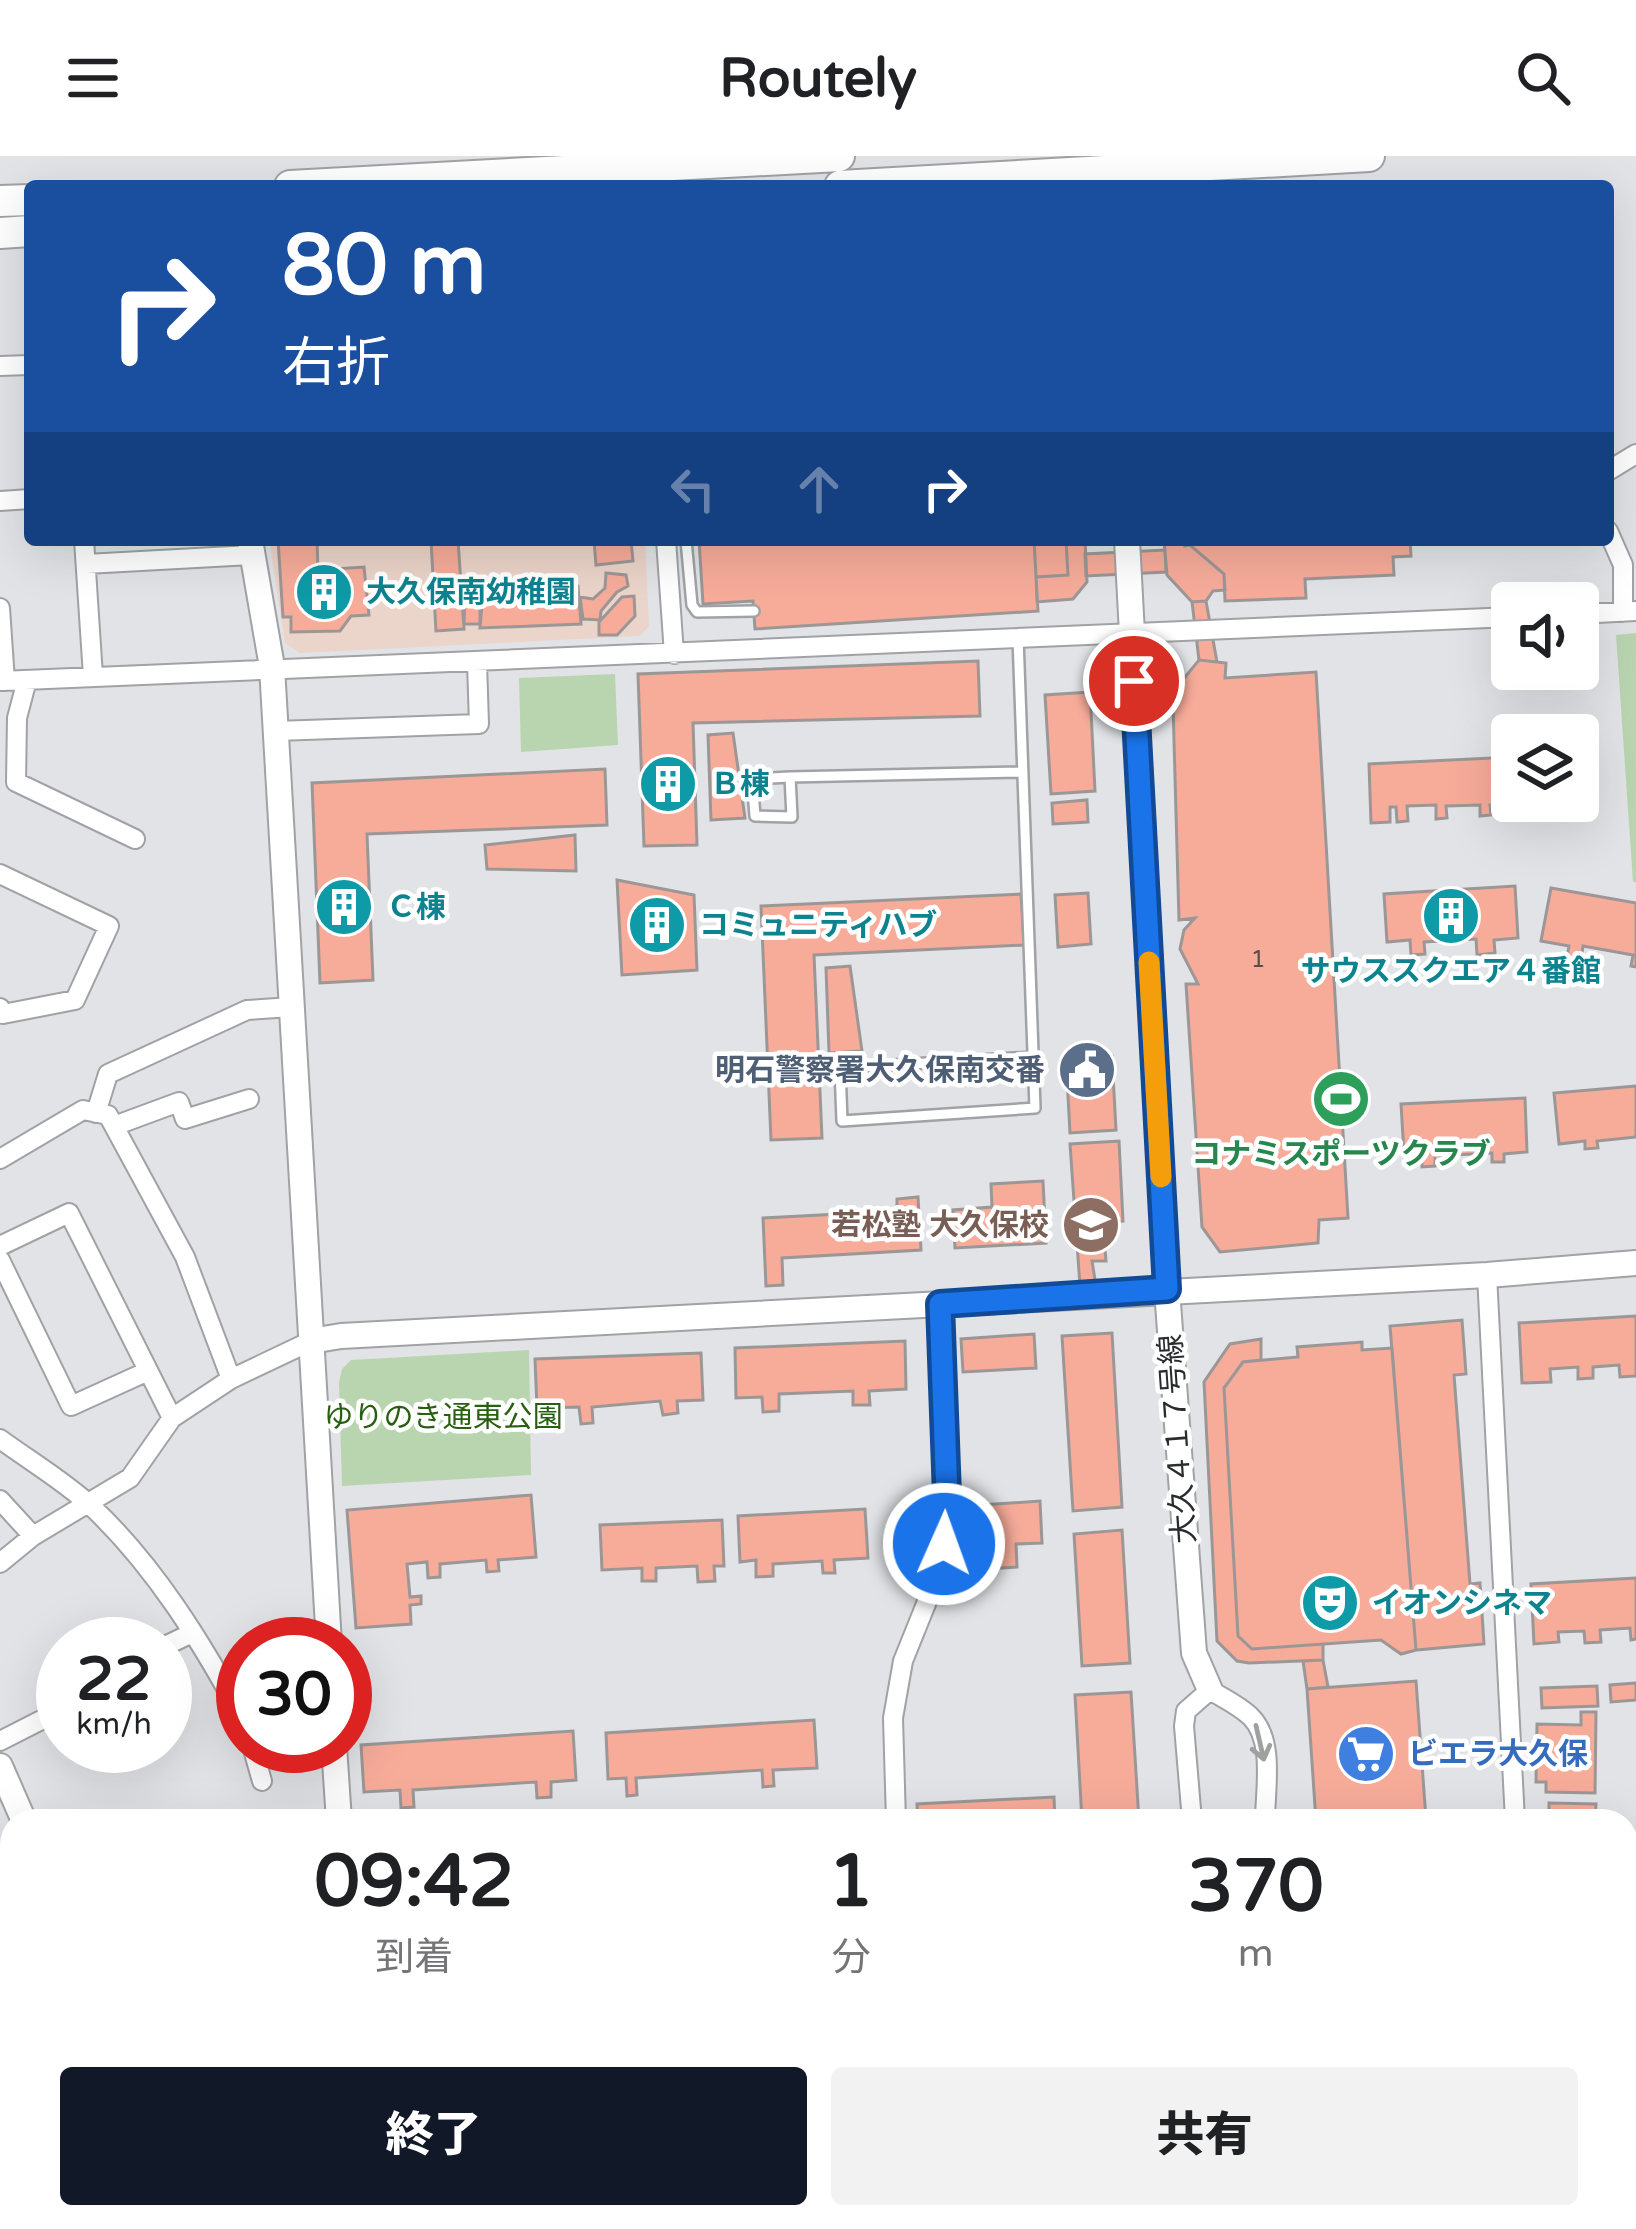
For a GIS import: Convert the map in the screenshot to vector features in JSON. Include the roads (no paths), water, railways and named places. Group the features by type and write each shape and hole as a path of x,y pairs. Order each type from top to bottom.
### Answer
{"highway":[{"path":"400,180 839,156"},
{"path":"940,180 1369,156"}],"street":[{"path":"1599,613 1630,611 1623,565 1614,545"},
{"path":"85,546 93,676"},
{"path":"666,546 674,654"},
{"name":"大久４１７号線","path":"1127,546 1167,1289 1194,1653 1210,1690"},
{"path":"86,564 250,548 272,667 326,1617"},
{"path":"0,608 2,681 1491,618"},
{"path":"276,731 478,724 477,662"},
{"path":"27,680 17,718 16,782 135,839"},
{"path":"0,874 109,926 75,1000 3,1014 0,1008"},
{"path":"96,1113 108,1074 247,1010 292,1007"},
{"path":"114,1126 178,1102 185,1119 249,1100"},
{"path":"0,1159 83,1110 108,1115 184,1257 231,1379"},
{"path":"0,1246 69,1214 172,1418"},
{"path":"0,1260 71,1406 148,1371"},
{"path":"0,1563 33,1536 130,1478 172,1418 231,1379 311,1341 1636,1263"},
{"path":"1487,1275 1514,1809"},
{"path":"896,1809 893,1718 903,1661 944,1544 947,1496 940,1304"},
{"path":"0,1439 90,1505 149,1571 180,1617"},
{"path":"0,1500 33,1536"},
{"path":"192,1635 216,1674"},
{"path":"1191,1809 1186,1711 1210,1690 1250,1715 1261,1730 1265,1809"},
{"path":"0,1741 36,1723"},
{"path":"0,1766 19,1809"},
{"path":"260,1773 262,1780"},
{"path":"336,1773 338,1809"}],"lane":[{"path":"687,546 692,605 697,612 754,611"},
{"path":"1018,638 1035,1108 842,1121 840,1068 1033,1057"},
{"path":"790,777 792,817 755,817 752,779 790,777 1023,772"}],"place":[{"name":"大久保南幼稚園","path":"324,592"},
{"name":"Ｂ棟","path":"668,784"},
{"name":"Ｃ棟","path":"344,907"},
{"name":"サウススクエア４番館","path":"1451,916"},
{"name":"コミュニティハブ","path":"657,925"},
{"name":"明石警察署大久保南交番","path":"1087,1070"},
{"name":"コナミスポーツクラブ","path":"1341,1099"},
{"name":"若松塾 大久保校","path":"1091,1225"},
{"name":"イオンシネマ","path":"1330,1603"},
{"name":"ビエラ大久保","path":"1366,1754"}],"park label":[{"name":"ゆりのき通東公園","path":"443,1417"}]}
